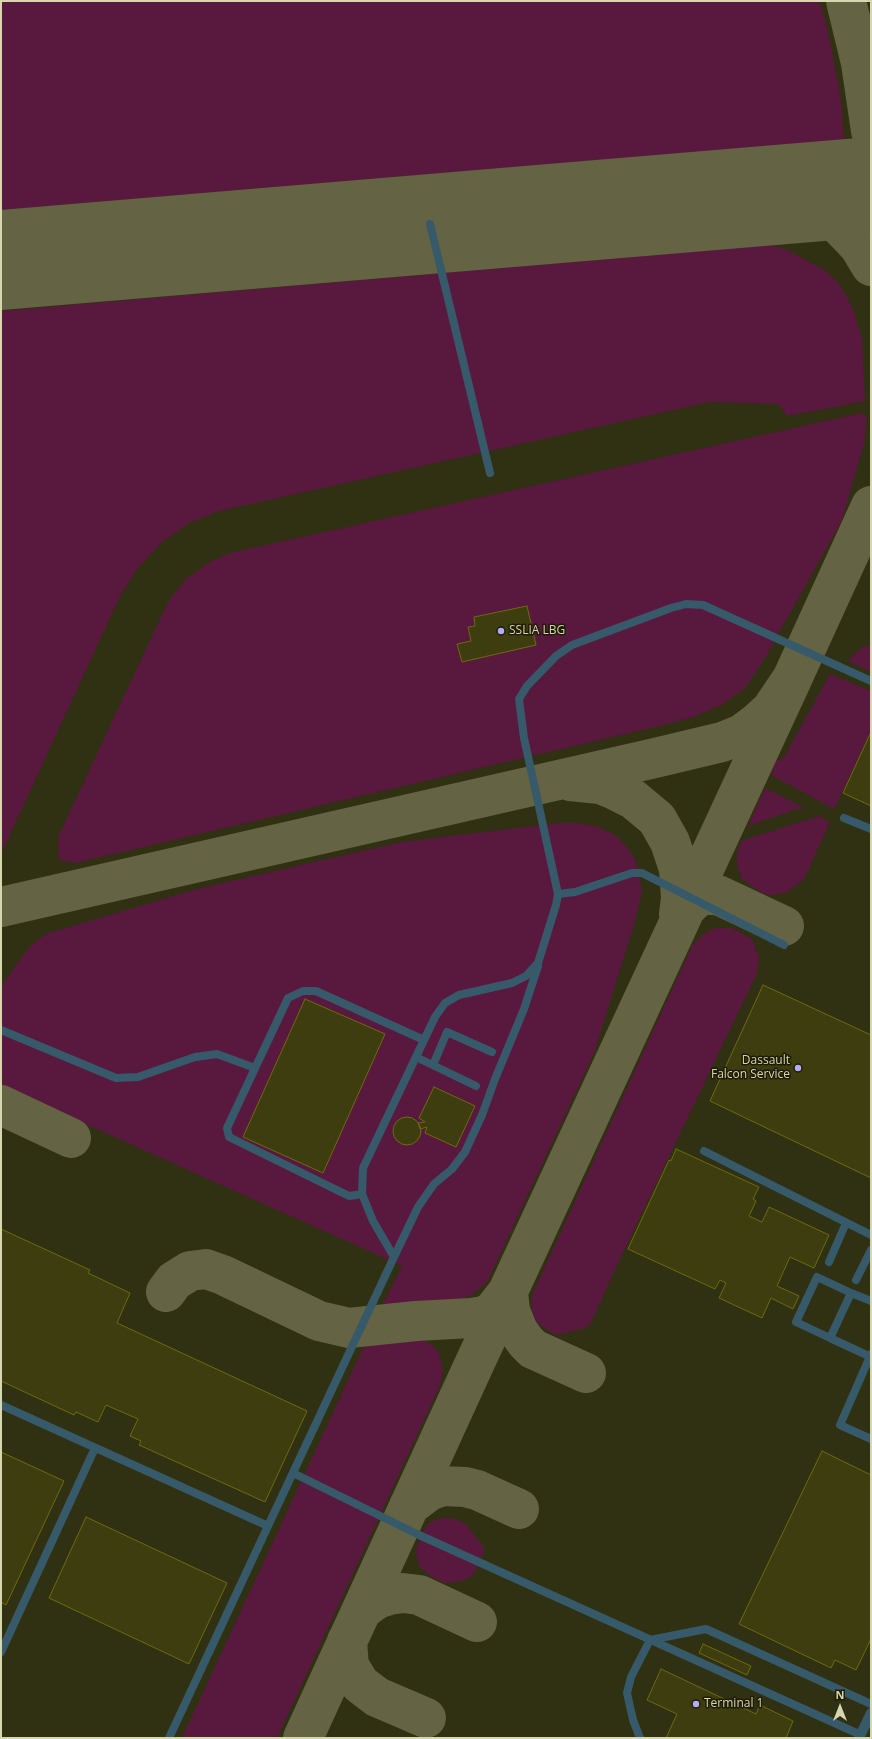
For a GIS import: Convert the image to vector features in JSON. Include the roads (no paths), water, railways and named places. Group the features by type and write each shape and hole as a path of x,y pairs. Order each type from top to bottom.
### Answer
{"street":[{"path":"864,1735 871,1713"}],"lane":[{"path":"430,224 490,473"},
{"path":"169,1738 418,1207 434,1184 452,1169 465,1152 482,1116 495,1079 524,1009 556,905 558,894 524,738 519,699 527,686 556,656 572,646 671,608 686,604 703,605 871,681"},
{"path":"844,818 871,829"},
{"path":"558,894 575,892 632,873 642,873 784,944"},
{"path":"394,1257 373,1221 362,1194 363,1168 435,1017 445,1003 459,995 512,983 526,976 538,963"},
{"path":"362,1194 349,1196 229,1137 227,1128 288,998 303,991 316,991 424,1040"},
{"path":"1,1030 116,1078 138,1077 195,1057 217,1054 255,1068"},
{"path":"433,1065 447,1032 492,1052"},
{"path":"416,1057 476,1086"},
{"path":"704,1151 871,1235"},
{"path":"829,1262 846,1223"},
{"path":"856,1280 871,1250"},
{"path":"871,1301 817,1277 796,1322 871,1356 840,1425 871,1439"},
{"path":"830,1338 852,1293"},
{"path":"1,1405 268,1526"},
{"path":"1,1652 95,1448"},
{"path":"293,1473 419,1536 864,1735"},
{"path":"650,1640 706,1629 871,1704"},
{"path":"640,1738 633,1720 627,1693 631,1677 650,1640"}],"place":[{"name":"SSLIA LBG","path":"501,631"},
{"name":"Dassault Falcon Service","path":"798,1068"},
{"name":"Terminal 1","path":"696,1704"}]}
